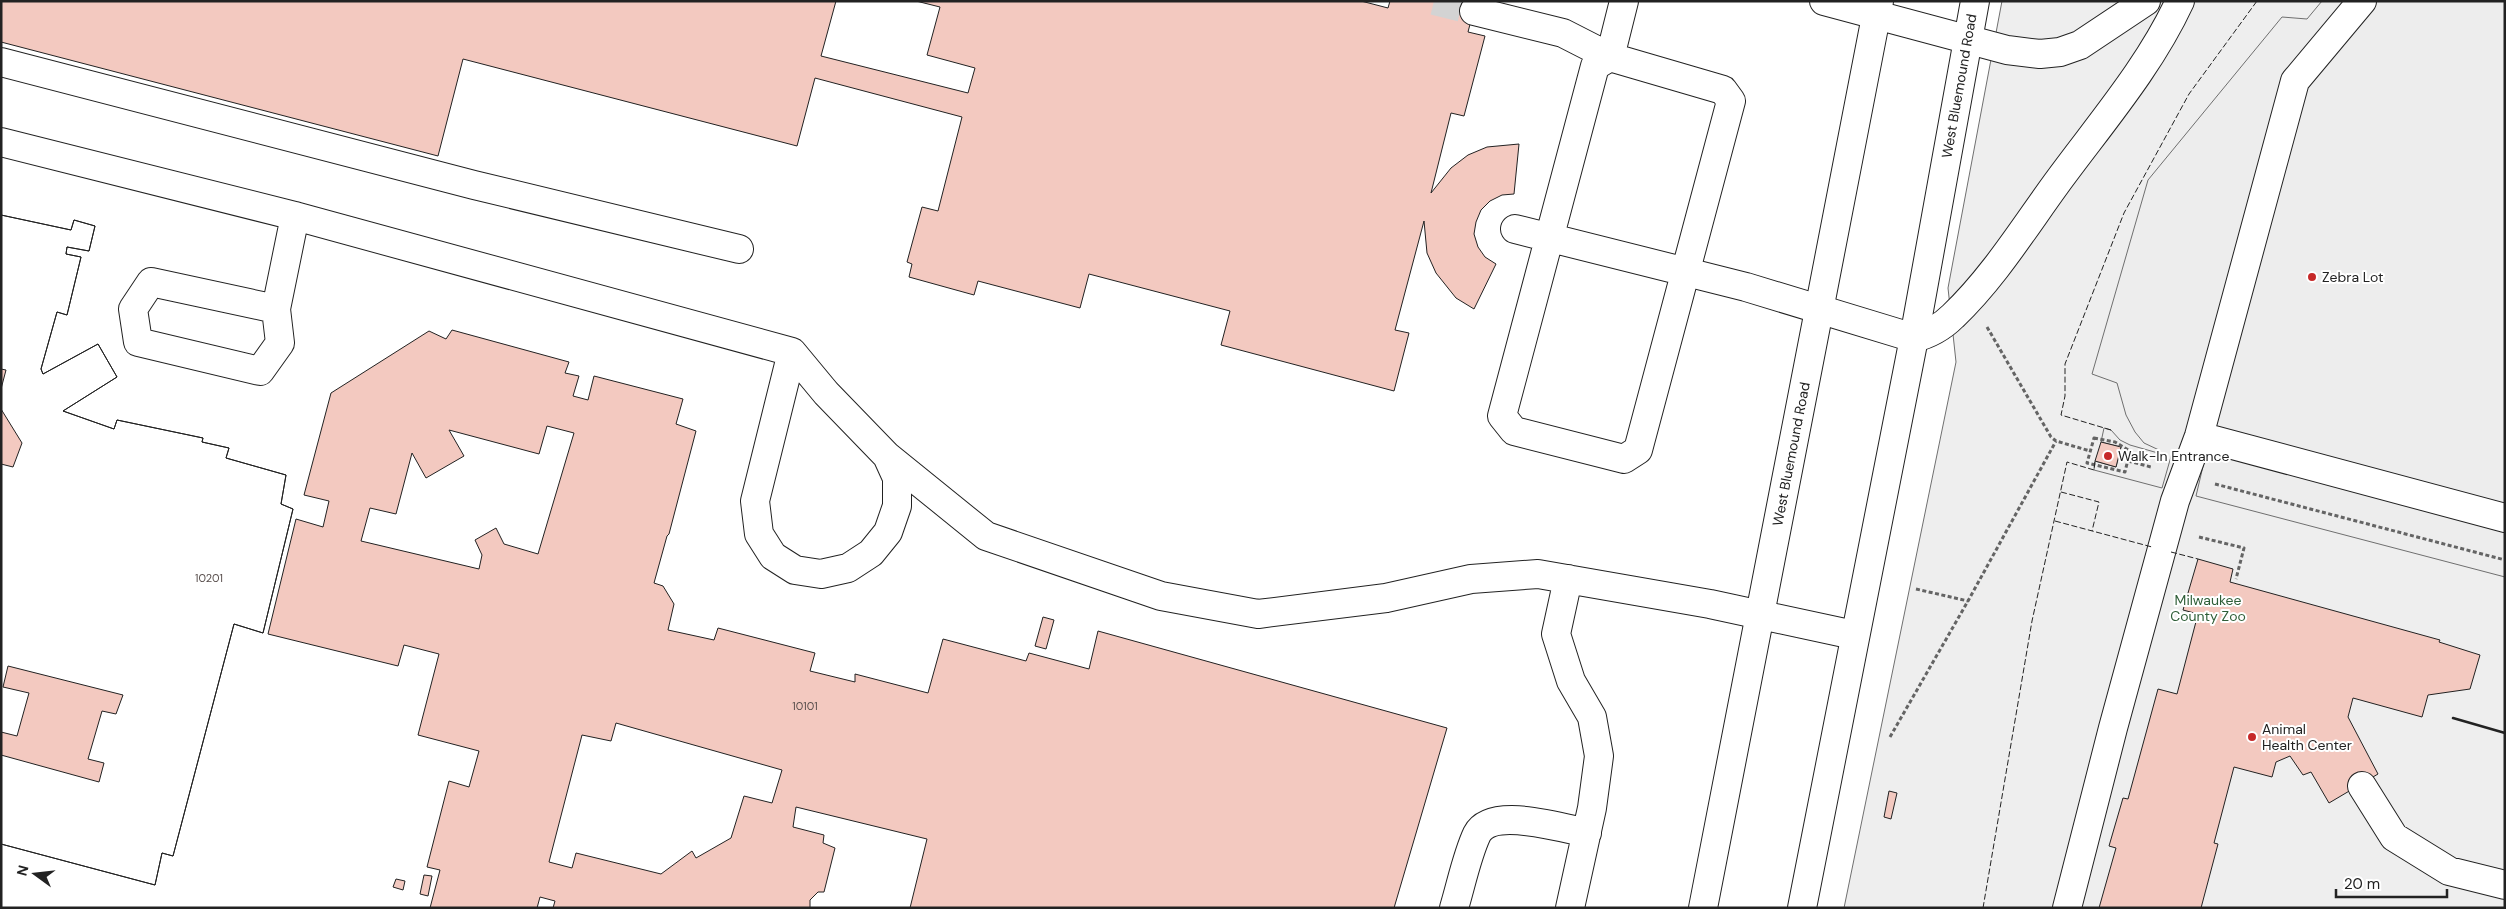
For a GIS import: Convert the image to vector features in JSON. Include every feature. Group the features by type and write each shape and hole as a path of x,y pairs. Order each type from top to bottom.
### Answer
{"main road":[{"path":"1474,11 1563,33 1610,57 1723,90 1731,101 1687,272 1638,450 1624,459 1514,431 1502,416 1548,237 1595,66 1610,57 1624,1"},
{"path":"1824,1 1878,8 1968,40 2030,53 2060,52 2093,38 2146,1"},
{"name":"West Bluemound Road","path":"1802,908 1854,635 1914,338 1975,1"},
{"path":"1515,229 1687,272 1914,338 1941,327 1986,279 2141,69 2166,31 2180,1"},
{"path":"2067,908 2108,746 2175,501 2199,436 2296,82 2362,1"},
{"name":"West Bluemound Road","path":"1703,908 1878,8"},
{"path":"1,62 474,185 740,249"},
{"path":"1,142 295,216 792,352 826,393 887,456 986,536 1160,596 1258,614 1386,598 1470,579 1538,574 1760,615 1854,635"},
{"path":"276,309 151,282 133,309 138,342 260,371 280,343 276,309 295,216"},
{"path":"792,352 756,501 759,534 773,556 795,570 821,574 848,568 871,553 888,532 897,506 898,478 887,456"},
{"path":"2199,436 2505,518"},
{"path":"1568,579 1556,634 1571,681 1592,718 1599,756 1587,832 1570,908"},
{"path":"2362,786 2394,837 2449,871 2505,885"},
{"path":"1454,908 1478,833 1492,822 1513,819 1587,832"}],"path":[{"path":"1987,326 2043,425 2056,441 2090,451"},
{"path":"2094,438 2115,442 2130,451 2128,461 2124,472 2087,463 2094,438"},
{"path":"1890,737 1968,601 2056,441"},
{"path":"2128,461 2159,469"},
{"path":"2209,482 2505,560"},
{"path":"2168,528 2244,548 2236,578"},
{"path":"1916,589 1968,601"}],"green space":[{"name":"Milwaukee County Zoo","path":"2002,1 2505,1 2505,908 1844,908 1956,362 1948,288"}],"shaded area":[{"name":"Zebra Lot","path":"2322,1 2505,1 2505,577 2196,496 2204,462 2172,453 2162,488 2094,470 2095,461 2116,467 2121,447 2101,442 2104,428 2111,430 2120,440 2130,445 2158,453 2159,450 2144,443 2135,432 2126,415 2117,383 2092,374 2148,180 2282,17 2307,19"}],"building":[{"path":"1,1 836,1 821,56 968,93 975,68 927,55 940,7 916,1 1361,1 1388,8 1390,1 1476,1 1468,32 1485,36 1464,116 1451,113 1431,193 1451,168 1468,155 1487,147 1519,144 1514,194 1502,195 1490,201 1481,210 1476,222 1474,234 1478,247 1485,257 1496,264 1474,309 1456,298 1436,273 1427,253 1424,221 1395,330 1409,333 1394,391 1221,345 1230,311 1089,274 1080,308 978,281 974,295 909,277 912,264 907,262 922,207 938,211 962,117 815,78 797,146 463,59 438,156 1,42"},
{"path":"1,215 71,230 74,220 95,226 89,251 67,247 66,254 81,257 67,315 57,312 41,369 43,374 98,344 117,377 63,411 114,429 117,420 203,438 202,442 229,448 226,458 286,475 281,504 293,509 263,633 234,624 173,856 162,853 155,885 1,844 1,464 13,467 22,443 1,409 1,389 6,370 1,369"},
{"path":"1,215 71,230 74,220 95,226 89,251 67,247 66,254 81,257 67,315 57,312 41,369 43,374 98,344 117,377 63,411 114,429 117,420 203,438 202,442 229,448 226,458 286,475 281,504 293,509 263,633 234,624 173,856 162,853 155,885 1,844 1,755 99,782 104,763 88,759 102,711 116,714 123,695 8,666 3,687 29,693 17,736 1,732"},
{"path":"452,330 569,362 565,373 579,376 573,396 588,400 594,376 683,399 676,424 696,431 654,583 663,586 674,604 668,630 714,640 718,628 815,653 810,671 855,682 855,674 928,693 943,639 1026,661 1029,653 1089,669 1098,631 1447,728 1394,908 910,908 927,839 796,807 793,827 824,835 823,843 835,848 824,892 818,892 810,900 810,908 553,908 555,901 540,897 537,908 430,908 440,870 427,867 449,781 469,787 479,751 418,735 439,654 404,645 398,666 268,634 296,519 323,527 329,501 304,495 331,393 429,331 446,339","holes":["547,426 574,433 538,554 504,544 496,528 475,540 482,555 479,569 361,541 370,508 396,514 412,453 426,478 464,456 449,430 539,454","616,723 782,770 772,803 744,796 731,838 696,858 692,851 661,874 576,853 572,868 549,862 582,735 611,741"]},
{"name":"Walk-In Entrance","path":"2101,442 2121,447 2116,467 2095,461"},
{"name":"Animal Health Center","path":"2198,559 2233,569 2230,582 2440,640 2439,642 2480,655 2470,689 2428,695 2422,717 2353,698 2348,717 2378,774 2329,803 2311,772 2303,775 2290,756 2276,762 2272,777 2234,767 2214,843 2218,844 2201,908 2099,908 2116,848 2109,846 2123,798 2128,799 2158,689 2177,694 2198,614 2183,610"},
{"path":"1043,617 1054,620 1046,649 1035,646"},
{"path":"1889,791 1897,793 1891,819 1884,817"},
{"path":"424,875 432,876 428,896 420,894"},
{"path":"396,879 405,881 403,890 393,887"}],"tunnel":[{"path":"1434,1 1474,11"}],"fence":[{"path":"2111,430 2061,415 2065,396 2065,364 2124,213 2189,94 2257,1"},
{"path":"1983,908 2032,621 2067,462 2094,470 2095,461"},
{"path":"2061,492 2099,502 2092,531"},
{"path":"2055,521 2152,547"},
{"path":"2171,552 2198,559"}],"wall":[{"path":"2453,718 2505,733"}],"place":[{"name":"Zebra Lot","path":"2312,277"},
{"name":"Walk-In Entrance","path":"2108,456"},
{"name":"Animal Health Center","path":"2252,737"}]}
